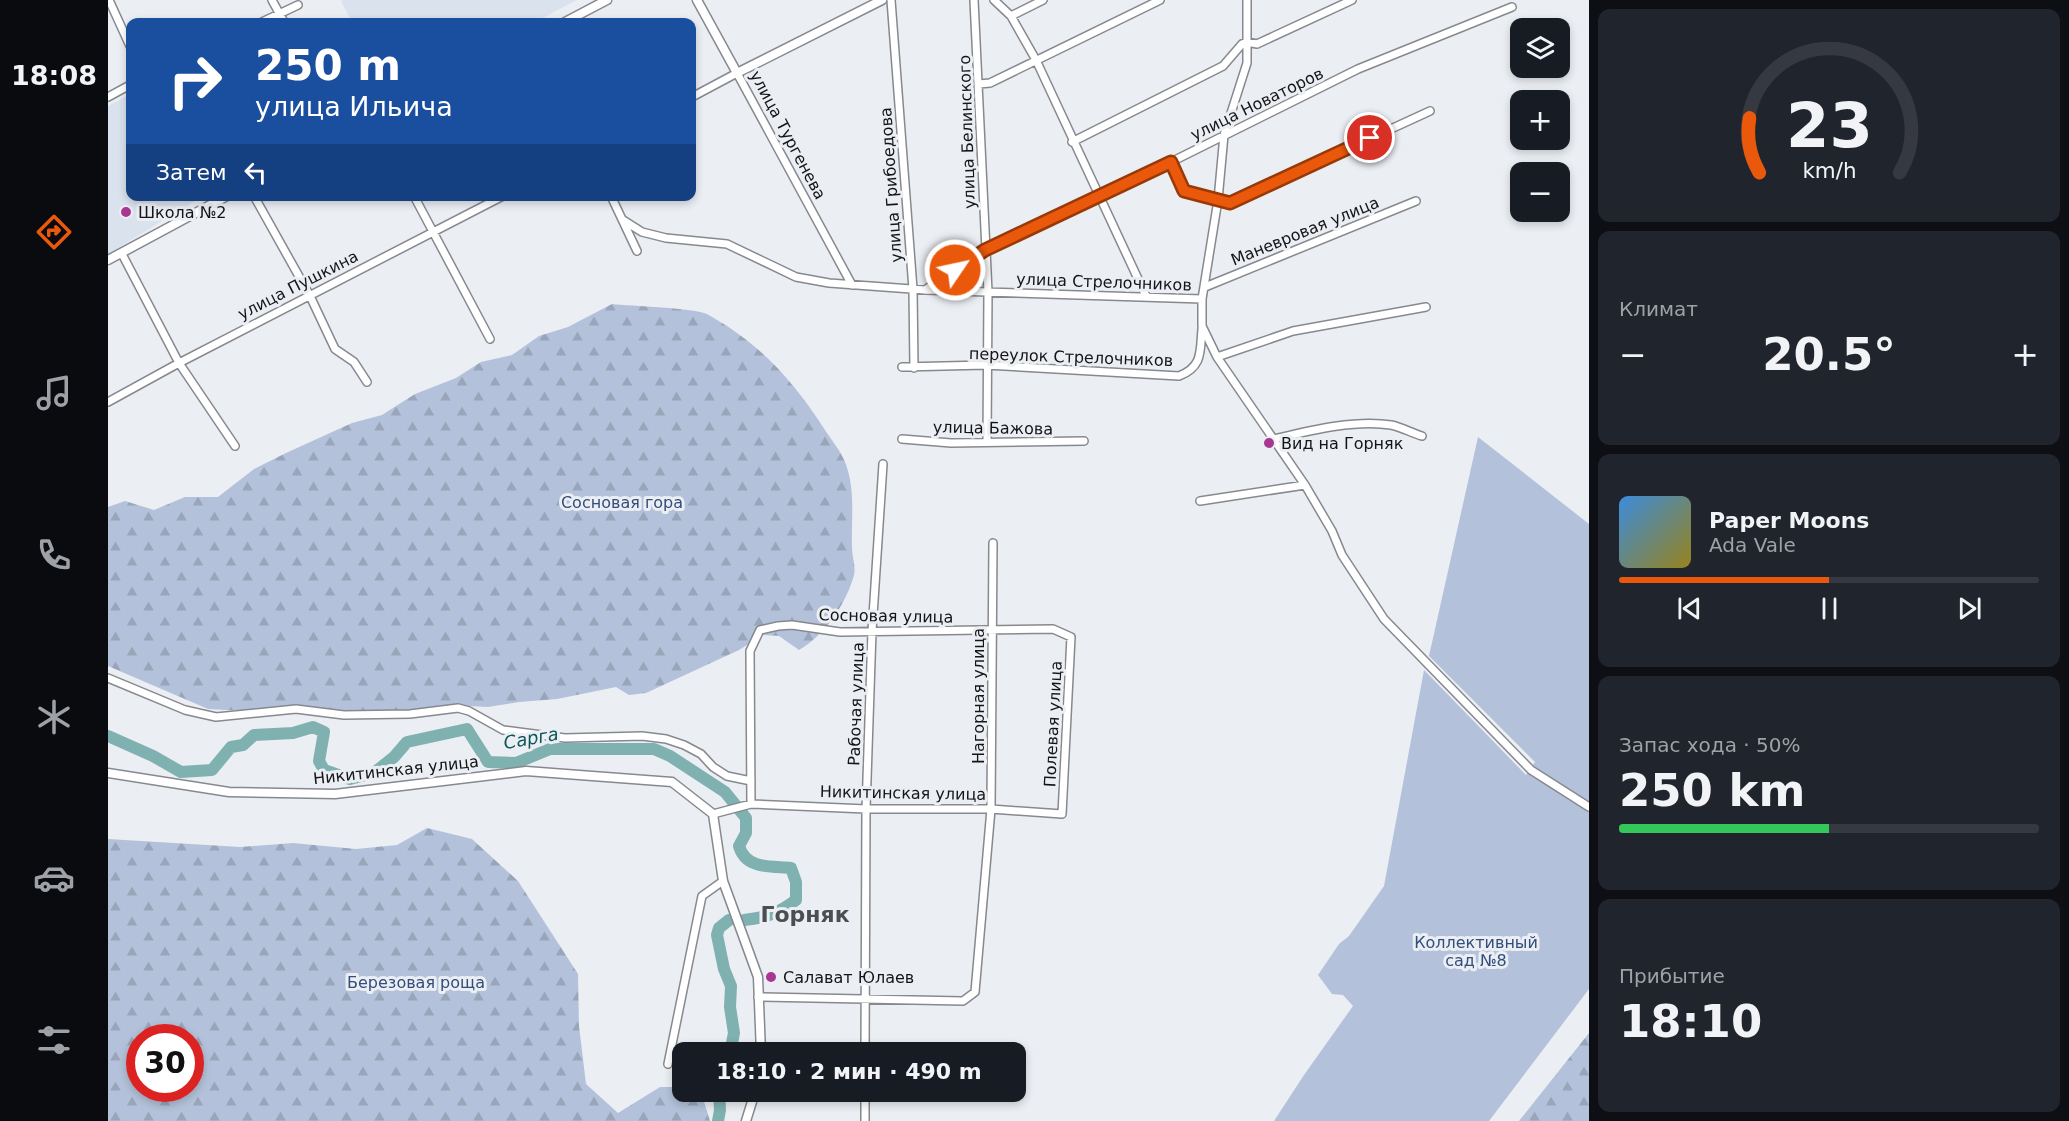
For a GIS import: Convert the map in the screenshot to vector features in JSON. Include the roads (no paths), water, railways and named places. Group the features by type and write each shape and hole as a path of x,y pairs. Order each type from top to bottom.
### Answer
{"street":[{"path":"109,0 126,37"},
{"path":"272,0 281,18"},
{"path":"573,18 607,0"},
{"name":"улица Тургенева","path":"697,0 852,285"},
{"path":"696,95 882,0"},
{"name":"улица Грибоедова","path":"891,0 913,289 914,368"},
{"name":"улица Белинского","path":"974,0 988,292 987,442"},
{"path":"994,0 1011,16 1036,60 1072,142 1146,296"},
{"path":"1011,16 1043,0"},
{"path":"979,84 990,83 1160,0"},
{"name":"переулок Стрелочников","path":"902,367 986,365 1179,376 1189,372 1199,359 1202,299 1218,200 1224,135 1247,63 1246,0"},
{"path":"1072,142 1223,66 1242,44 1247,42 1257,44 1352,0"},
{"path":"272,18 298,5"},
{"name":"улица Новаторов","path":"925,290 985,250 1171,162 1358,69 1512,7"},
{"path":"108,97 126,87"},
{"path":"1171,162 1184,191 1230,203 1430,111"},
{"path":"108,260 217,201"},
{"path":"257,201 310,296 335,349 354,362 367,382"},
{"path":"417,201 490,339"},
{"name":"улица Пушкина","path":"108,402 178,363 494,201"},
{"path":"613,201 638,251"},
{"name":"Маневровая улица","path":"1205,287 1416,201"},
{"name":"улица Стрелочников","path":"622,220 642,232 666,238 727,244 796,278 829,283 925,290 1202,299"},
{"path":"122,254 178,363 235,446"},
{"path":"1217,357 1293,331 1426,307"},
{"path":"1202,326 1217,357 1305,485 1332,531 1342,555 1384,619 1531,770 1589,807"},
{"path":"1274,439 1327,428 1364,425 1391,425 1422,436"},
{"name":"улица Бажова","path":"902,439 951,443 1084,441"},
{"name":"Рабочая улица","path":"866,1042 866,809 872,632 883,464"},
{"path":"1200,501 1305,485"},
{"name":"Нагорная улица","path":"866,999 963,1001 975,992 991,809 993,543"},
{"name":"Сосновая улица","path":"751,781 750,651 760,630 792,625 840,632 1053,629 1071,637"},
{"name":"Полевая улица","path":"1062,813 1071,637"},
{"path":"108,678 184,710 216,717 296,709 344,716 410,714 458,708 469,711 503,730 565,738 642,736 666,739 701,754 713,767 727,776 751,781 752,804"},
{"name":"Никитинская улица","path":"108,773 229,792 335,794 526,771 672,782 713,814 752,804 866,809 991,809 1062,813"},
{"path":"713,814 723,881 758,976 760,1042"},
{"path":"668,1064 702,896 723,881"},
{"path":"758,997 866,999"},
{"path":"746,1121 752,1102"},
{"path":"865,1102 865,1121"}],"waterway":[{"name":"Сарга","path":"108,736 153,756 181,772 212,770 231,747 243,745 254,735 293,733 313,727 324,732 319,761 324,770 350,779 374,773 394,757 407,742 467,729 488,762 516,763 550,749 654,749 670,756 725,792 746,818 746,833 739,846 747,859 761,865 791,868 796,882 796,900 772,914 744,920"},
{"name":"Сарга","path":"729,920 719,928 717,935 724,969 731,986 730,1007 734,1033 732,1042"},
{"name":"Сарга","path":"718,1121 720,1102"}],"place":[{"name":"Школа №2","path":"126,212"},
{"name":"Вид на Горняк","path":"1269,443"},
{"name":"Салават Юлаев","path":"771,977"}],"district":[{"name":"Горняк","path":"805,914"}],"park label":[{"name":"Сосновая гора","path":"622,502"},
{"name":"Коллективный сад №8","path":"1476,951"},
{"name":"Березовая роща","path":"416,982"}]}
